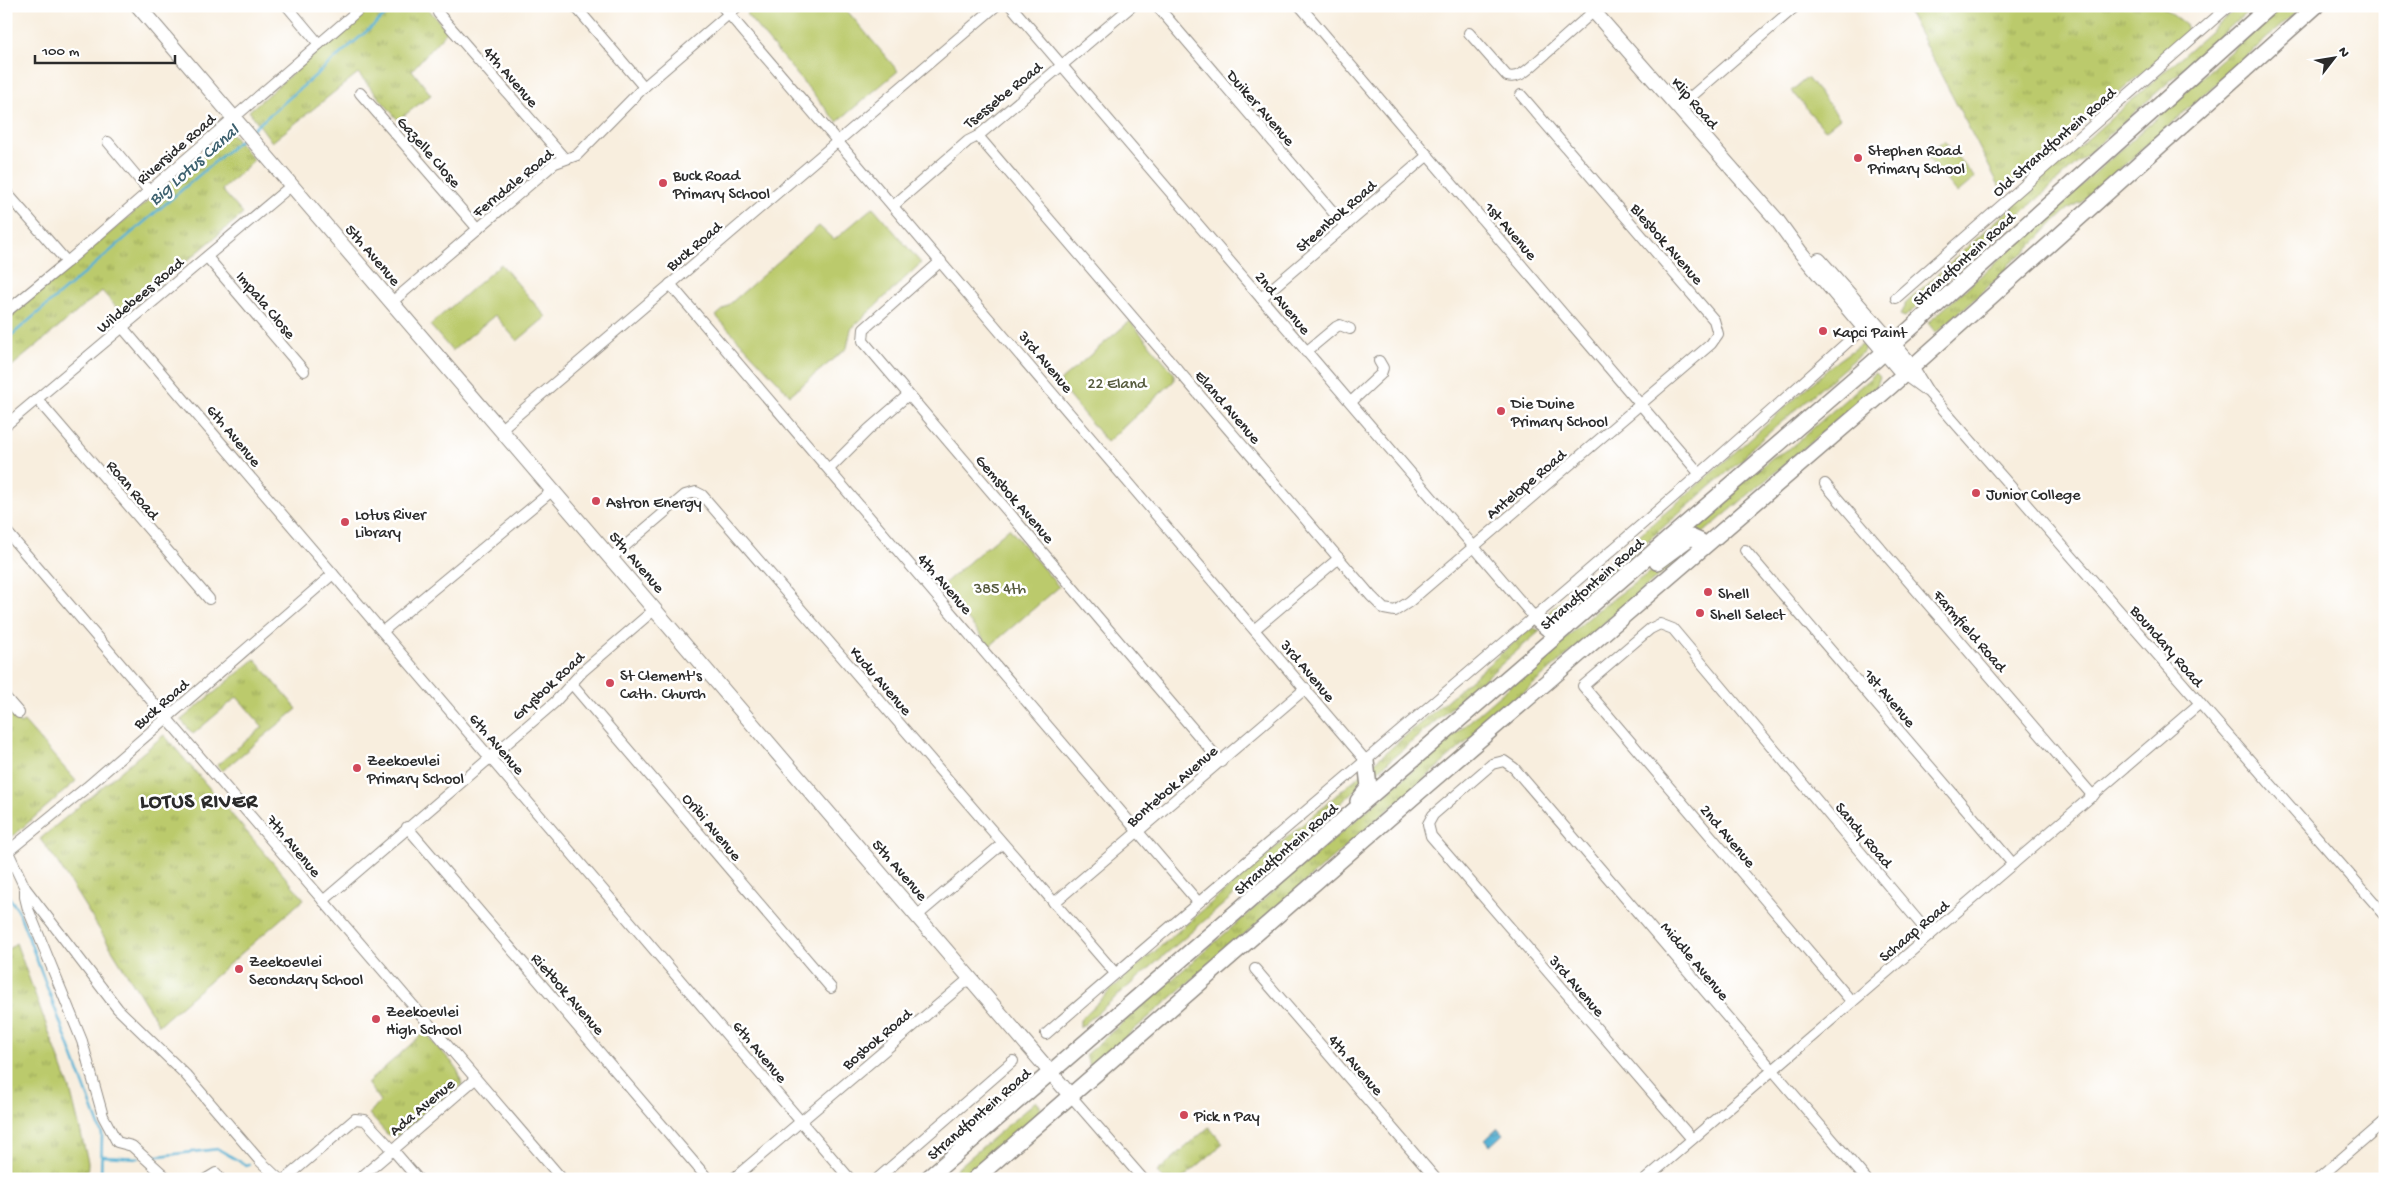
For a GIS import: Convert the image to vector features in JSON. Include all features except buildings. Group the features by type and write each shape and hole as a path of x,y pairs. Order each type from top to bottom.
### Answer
{"main road":[{"name":"5th Avenue","path":"138,6 918,915 1070,1095"},
{"name":"Strandfontein Road","path":"927,1179 1889,348 2270,6"},
{"path":"975,1179 1704,546 1909,371 2316,6"},
{"name":"Klip Road","path":"1591,9 1776,220 1808,248 1827,276 1909,371"},
{"name":"Klip Road","path":"1842,293 1864,327 1889,348"},
{"path":"1580,616 1631,582 1687,539 1695,538 1704,546"},
{"path":"1534,617 1547,628 1567,627"},
{"path":"1348,817 1369,787 1366,761"}],"street":[{"path":"287,6 319,44"},
{"name":"Riverside Road","path":"6,312 363,6"},
{"path":"575,6 644,87"},
{"name":"Ferndale Road","path":"392,302 555,163 564,158 577,155 644,87 725,10 738,6"},
{"name":"Buck Road","path":"501,429 996,6"},
{"name":"2nd Avenue","path":"1011,6 1534,617"},
{"name":"Tsessebe Road","path":"893,206 968,140 978,136 1132,6"},
{"name":"Duiker Avenue","path":"1157,6 1345,226"},
{"name":"1st Avenue","path":"1300,6 1700,473"},
{"path":"1678,108 1796,6"},
{"name":"Old Strandfontein Road","path":"1896,298 2229,6"},
{"path":"1469,33 1507,76 1512,77 1525,72 1591,9"},
{"name":"3rd Avenue","path":"725,10 1306,688 1366,761"},
{"name":"4th Avenue","path":"438,13 564,158"},
{"name":"Gazelle Close","path":"360,93 478,229"},
{"name":"Blesbok Avenue","path":"1520,95 1714,320 1718,327 1718,334 1715,340 1641,404"},
{"name":"Eland Avenue","path":"978,136 1378,605 1384,609 1395,611 1474,546"},
{"path":"108,142 149,191"},
{"name":"Steenbok Road","path":"1261,298 1428,155"},
{"name":"Wildebees Road","path":"6,425 292,186"},
{"path":"6,192 66,262"},
{"name":"Impala Close","path":"207,257 304,371"},
{"name":"Gemsbok Avenue","path":"941,261 868,326 862,334 863,341 870,352 1221,762"},
{"name":"4th Avenue","path":"670,284 1198,902"},
{"path":"1306,352 1336,327 1340,325 1350,329"},
{"name":"6th Avenue","path":"122,327 850,1179"},
{"name":"Strandfontein Road","path":"1046,1034 1198,902 1534,617 1864,327"},
{"path":"1351,402 1381,374 1383,368 1379,361"},
{"name":"Boundary Road","path":"1909,371 2385,915"},
{"path":"829,469 869,429 908,395"},
{"name":"Roan Road","path":"37,399 209,599"},
{"name":"Antelope Road","path":"1474,546 1641,404"},
{"name":"Farmfield Road","path":"1825,484 2093,796"},
{"path":"383,632 553,490"},
{"name":"Kudu Avenue","path":"611,558 684,495 696,492 702,495 1115,973"},
{"name":"7th Avenue","path":"6,531 562,1179"},
{"name":"1st Avenue","path":"1745,550 2013,864"},
{"path":"1255,629 1339,558"},
{"name":"Buck Road","path":"7,853 87,787 333,574"},
{"name":"Grysbok Road","path":"323,900 554,703 583,671 655,609"},
{"name":"Sandy Road","path":"1583,686 1650,629 1660,624 1669,626 1930,935"},
{"name":"Oribi Avenue","path":"572,684 831,988"},
{"name":"2nd Avenue","path":"1583,686 1852,1002"},
{"name":"Bontebok Avenue","path":"1054,903 1306,688"},
{"path":"6,698 19,713"},
{"name":"Schaap Road","path":"1646,1179 2199,704"},
{"name":"Middle Avenue","path":"1428,824 1438,809 1492,764 1504,761 1514,768 1866,1179"},
{"name":"3rd Avenue","path":"1428,824 1435,841 1692,1139"},
{"name":"Rietbok Avenue","path":"407,828 708,1179"},
{"path":"918,915 1002,844"},
{"path":"7,853 25,888 118,1009 186,1075 260,1161 280,1179"},
{"path":"25,888 28,909 82,1041 103,1116 117,1142 132,1146 168,1179"},
{"name":"4th Avenue","path":"1255,969 1436,1179"},
{"name":"Bosbok Road","path":"733,1179 970,978"},
{"name":"Strandfontein Road","path":"877,1179 1013,1061"},
{"name":"Ada Avenue","path":"418,1179 393,1150 475,1079"},
{"path":"1070,1095 1143,1179"},
{"path":"285,1179 355,1119 365,1120 393,1150 359,1179"},
{"path":"2318,1179 2385,1121"},
{"path":"206,1179 215,1173 220,1179"}],"green space":[{"path":"370,6 426,6 447,31 412,70 431,95 398,120 358,73 272,142 249,111"},
{"path":"755,6 843,6 898,71 837,122 746,14"},
{"path":"1905,6 2161,6 2187,26 2186,35 2003,193"},
{"path":"2239,6 2254,6 1905,317 1900,315 1905,304 2050,172"},
{"path":"2281,6 2303,6 2083,202 2063,213 2029,248 2008,265 2007,270 1936,333 1928,323"},
{"path":"1807,78 1840,118 1825,130 1791,91"},
{"path":"230,132 254,160 222,190 243,214 123,315 102,291 6,371 6,320"},
{"path":"1944,141 1975,178 1957,193 1926,156"},
{"path":"873,207 921,263 851,329 847,348 790,395 716,316 819,226 834,240"},
{"path":"501,264 546,317 517,341 495,315 452,351 430,325"},
{"name":"22 Eland","path":"1130,321 1174,373 1174,381 1107,442 1061,387 1061,380"},
{"path":"1861,344 1865,346 1863,352 1750,449 1745,457 1560,616 1554,620 1548,618 1551,610 1706,478 1837,361"},
{"path":"1876,373 1880,377 1876,387 1702,534 1696,531 1680,535 1773,457 1789,449"},
{"name":"385 4th","path":"1009,528 1059,587 990,646 940,587"},
{"path":"1685,546 1692,547 1091,1067 1085,1055 1598,610"},
{"path":"1532,627 1540,631 1080,1028 1080,1020 1118,983"},
{"path":"255,659 297,709 222,771 217,765 263,727 237,697 193,734 181,720"},
{"path":"6,707 20,724 24,722 76,781 6,842"},
{"path":"164,735 304,899 159,1025 56,860 40,839"},
{"path":"16,943 70,1089 88,1162 87,1179 6,1179 6,951"},
{"path":"426,1031 456,1068 462,1085 402,1135 388,1135 369,1114 380,1101 367,1083"},
{"path":"1036,1101 1041,1107 1037,1115 964,1179 945,1179"},
{"path":"1209,1127 1223,1144 1182,1179 1163,1179 1157,1172"}],"water":[{"path":"1498,1128 1503,1134 1490,1146 1485,1140"}],"waterway":[{"name":"Big Lotus Canal","path":"251,131 396,6"},
{"name":"Big Lotus Canal","path":"6,340 245,136"},
{"path":"6,893 18,910 102,1134 101,1179"},
{"path":"150,1157 218,1149 246,1165 249,1164"},
{"path":"103,1156 139,1158"}],"place":[{"name":"Stephen Road Primary School","path":"1858,158"},
{"name":"Buck Road Primary School","path":"663,183"},
{"name":"Kapci Paint","path":"1823,331"},
{"name":"Die Duine Primary School","path":"1501,411"},
{"name":"Junior College","path":"1976,493"},
{"name":"Astron Energy","path":"596,501"},
{"name":"Lotus River Library","path":"345,522"},
{"name":"Shell","path":"1708,592"},
{"name":"Shell Select","path":"1700,613"},
{"name":"St Clement's Cath. Church","path":"610,683"},
{"name":"Zeekoevlei Primary School","path":"357,768"},
{"name":"Zeekoevlei Secondary School","path":"239,969"},
{"name":"Zeekoevlei High School","path":"376,1019"},
{"name":"Pick n Pay","path":"1184,1115"}],"district":[{"name":"LOTUS RIVER","path":"199,800"}]}
